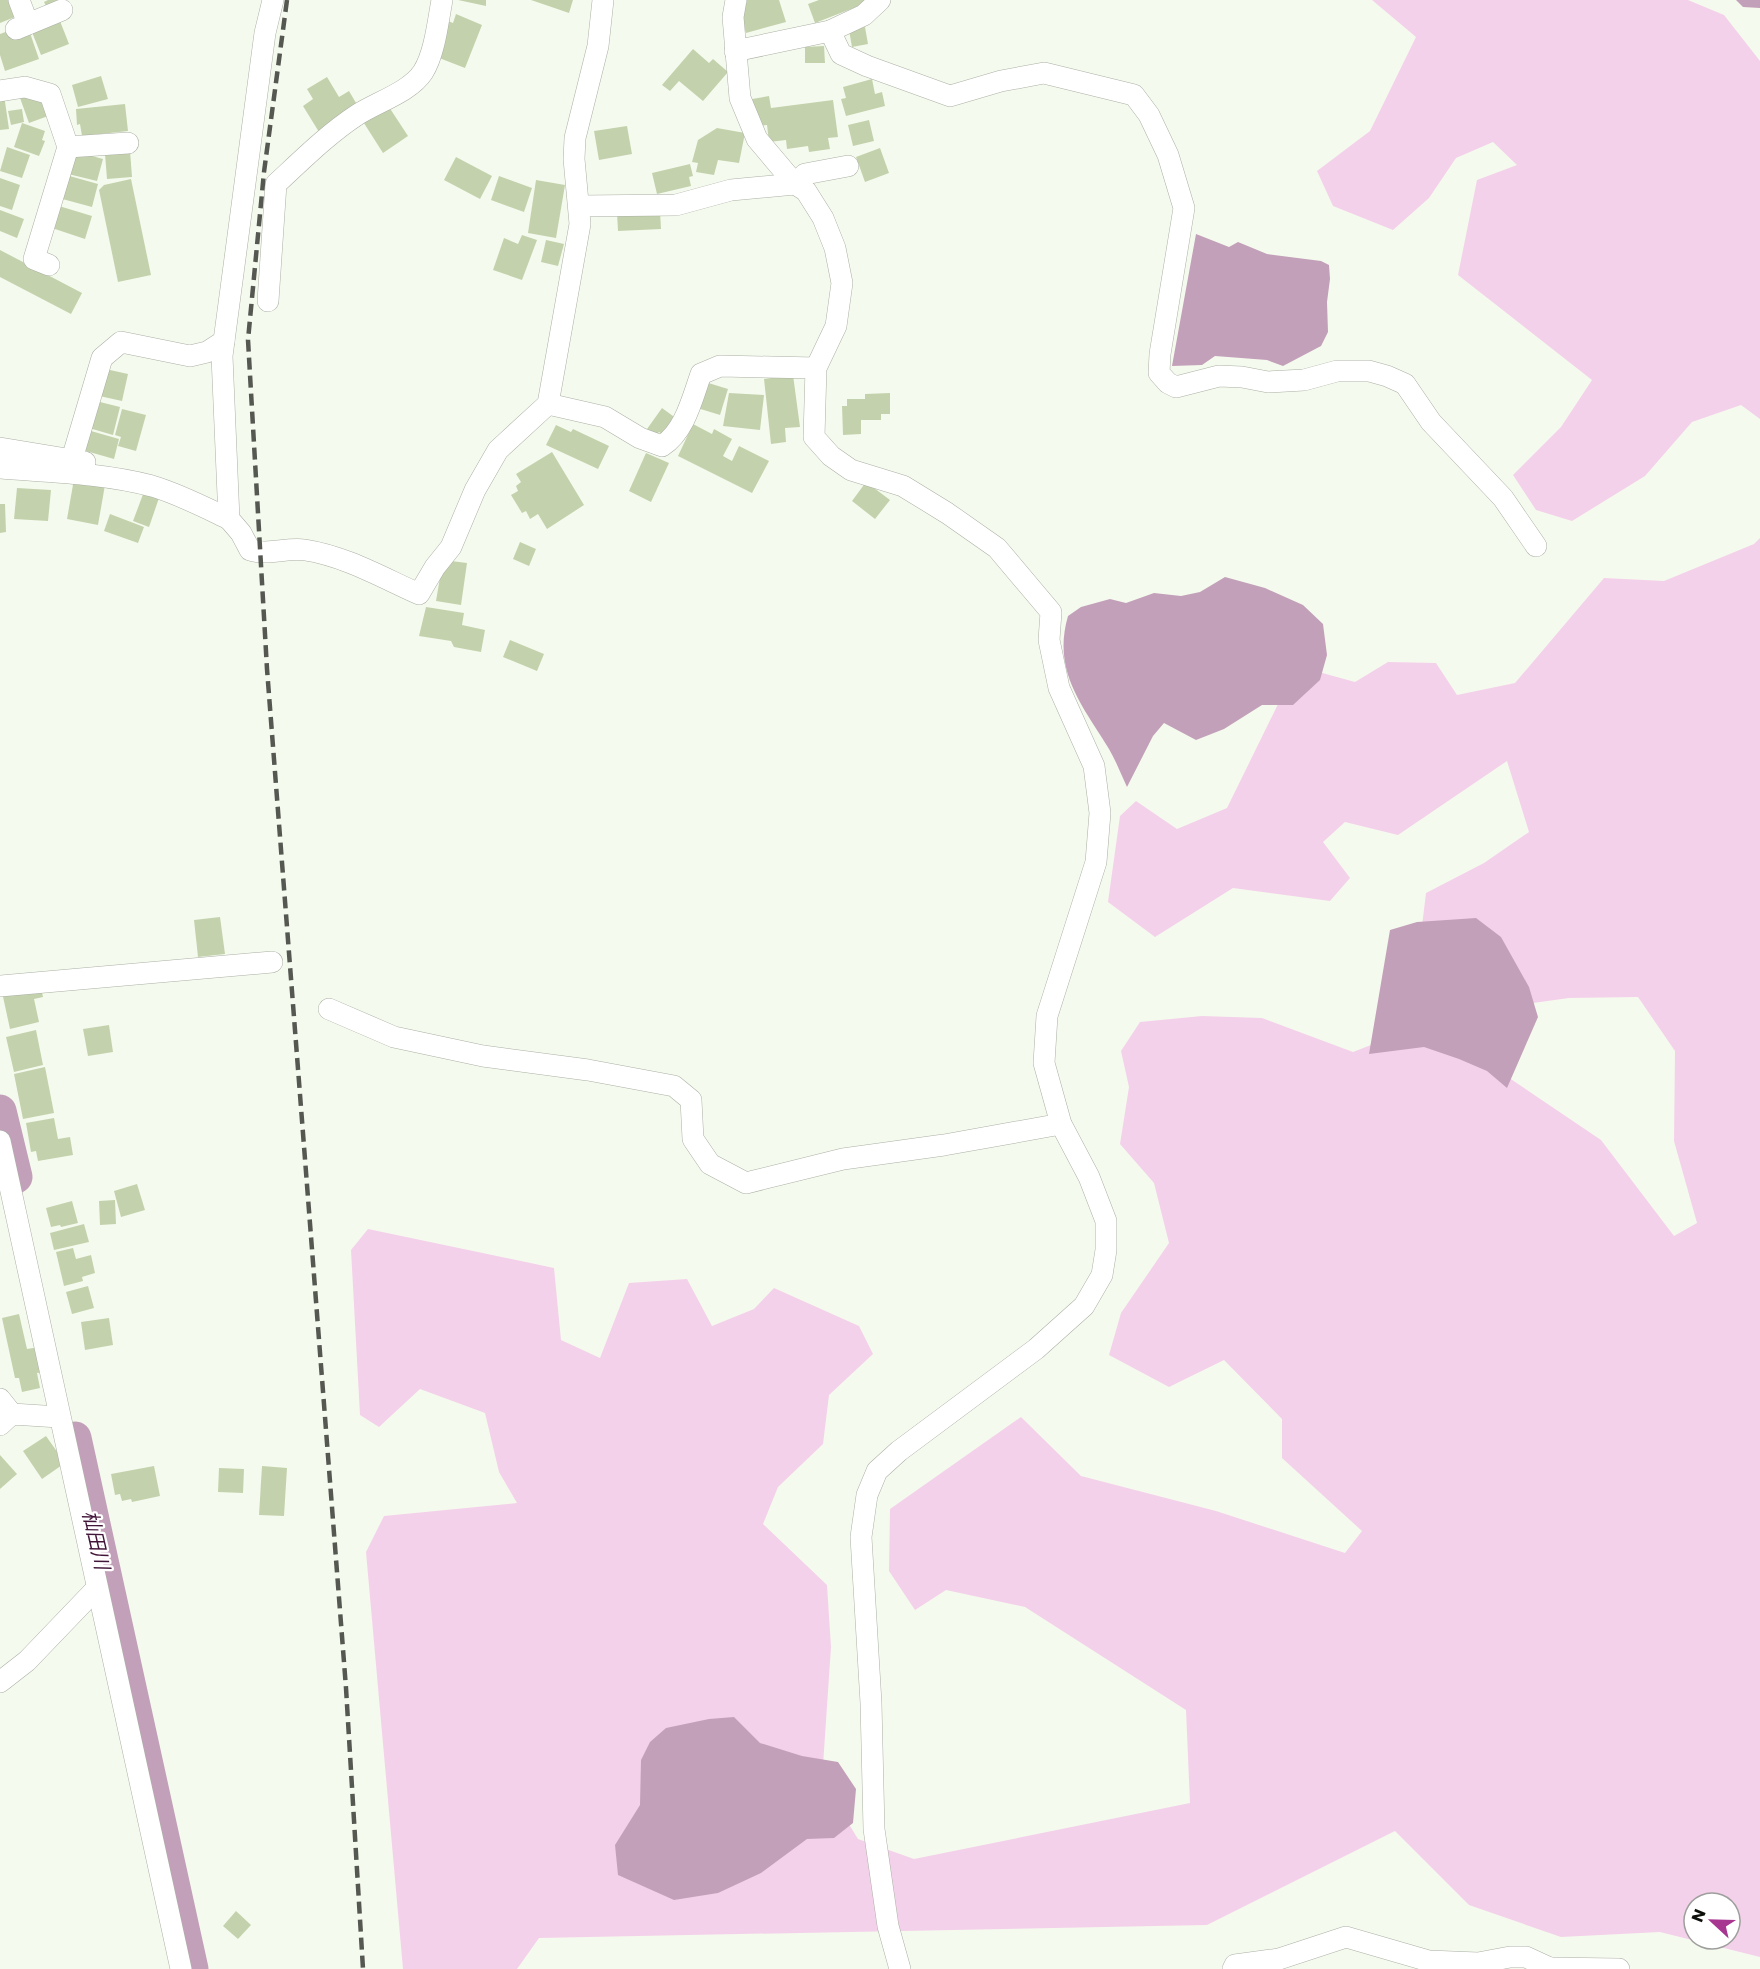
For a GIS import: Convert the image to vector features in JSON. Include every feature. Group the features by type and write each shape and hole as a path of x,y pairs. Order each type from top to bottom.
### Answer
{"street":[{"path":"19,0 22,27 62,10"},
{"path":"229,511 222,356 265,33 273,0"},
{"path":"268,301 276,184 311,150 358,114 400,92 423,73 435,38 441,0"},
{"path":"0,448 133,470 191,486 229,511 250,550 261,554 304,550 347,562 419,594 435,567 451,547 475,490 498,450 548,404 580,224 574,159 575,138 598,46 603,0"},
{"path":"736,0 733,17 740,98 757,139 795,184 806,191 824,218 835,248 842,283 836,326 816,369 814,436 831,456 851,470 903,486 998,548 1051,612 1049,640 1059,688 1095,766 1100,813 1096,862 1047,1016 1044,1063 1061,1124 1089,1177 1106,1221 1106,1250 1102,1275 1084,1306 1036,1349 899,1450 877,1472 867,1495 861,1537 871,1703 874,1829 888,1926 900,1969"},
{"path":"735,51 830,31 864,15 880,0"},
{"path":"830,31 841,54 867,66 950,96 1044,72 1134,95 1149,115 1168,155 1184,208 1160,354 1159,373 1168,383 1176,387 1219,376 1242,377 1268,382 1304,380 1338,371 1369,371 1405,384 1431,422 1503,498 1536,546"},
{"path":"0,91 25,87 50,94 68,147 34,259 49,265"},
{"path":"68,147 128,143"},
{"path":"579,206 676,205 731,190 795,184 805,174 848,166"},
{"path":"72,459 102,358 121,342 190,356 207,352 224,341"},
{"path":"548,404 605,417 640,438 662,446 673,439 689,407 701,374 720,366 816,369"},
{"path":"0,468 109,477 152,486 192,501 229,511"},
{"path":"0,986 272,962"},
{"path":"329,1009 394,1037 460,1052 588,1070 674,1086 691,1100 693,1139 710,1164 746,1183 843,1159 1061,1124"},
{"path":"0,1141 181,1969"},
{"path":"4,1412 59,1417"},
{"path":"0,1682 27,1661 98,1588"},
{"path":"1233,1969 1235,1965 1279,1959 1346,1937 1429,1961 1478,1963 1510,1957 1526,1957 1551,1969 1618,1969"}],"shaded area":[{"path":"1372,0 1688,0 1724,15 1760,61 1760,419 1741,405 1692,422 1645,476 1572,521 1536,510 1513,475 1561,427 1592,380 1458,275 1477,180 1517,165 1493,142 1456,158 1429,198 1393,230 1333,206 1317,171 1370,131 1416,37"},
{"path":"1736,0 1760,0 1760,8 1743,7"},
{"path":"1196,234 1229,247 1238,242 1267,254 1321,261 1329,265 1328,332 1321,346 1283,366 1267,360 1215,356 1202,365 1172,366"},
{"path":"1760,538 1760,1957 1736,1951 1742,1951 1742,1891 1682,1891 1682,1938 1660,1932 1561,1937 1469,1905 1395,1831 1207,1925 539,1938 517,1969 403,1969 366,1552 384,1516 517,1503 499,1472 485,1413 420,1389 379,1427 360,1415 351,1250 368,1229 554,1268 561,1340 600,1358 629,1283 687,1279 712,1326 754,1309 774,1288 859,1326 873,1354 829,1395 823,1444 778,1487 763,1524 827,1585 831,1647 822,1780 858,1839 914,1859 1190,1803 1186,1710 1025,1607 946,1590 915,1610 889,1571 890,1509 1021,1417 1081,1476 1216,1511 1345,1553 1362,1531 1282,1458 1282,1419 1224,1360 1169,1387 1109,1355 1121,1313 1169,1243 1154,1183 1120,1144 1129,1087 1121,1051 1140,1022 1202,1016 1262,1018 1353,1052 1394,1036 1447,1036 1601,1140 1674,1236 1697,1223 1674,1141 1675,1051 1638,997 1569,998 1519,1005 1418,959 1426,893 1484,863 1529,832 1507,761 1398,835 1345,822 1323,842 1350,878 1330,901 1233,888 1155,937 1108,902 1120,816 1136,801 1177,829 1227,808 1281,698 1308,669 1355,682 1388,662 1436,663 1457,695 1515,683 1604,578 1664,581 1754,544"},
{"path":"1225,577 1265,588 1303,605 1323,624 1327,655 1320,680 1293,705 1262,705 1224,729 1196,740 1164,723 1153,736 1127,787 1112,754 1072,687 1064,654 1064,636 1068,616 1081,607 1110,599 1126,603 1154,593 1181,596 1200,592"},
{"path":"1476,918 1501,937 1529,987 1538,1017 1507,1088 1487,1071 1424,1047 1369,1054 1390,930 1417,922"},
{"path":"734,1717 760,1743 802,1756 838,1762 856,1789 853,1823 834,1838 807,1839 761,1873 718,1893 674,1900 618,1875 615,1845 640,1805 641,1760 650,1742 666,1728 709,1719"}],"building":[{"path":"0,0 8,0 15,17 0,23"},
{"path":"58,0 60,5 48,10 44,2"},
{"path":"458,0 486,0 486,6"},
{"path":"531,0 573,0 569,13"},
{"path":"747,0 779,0 786,22 746,33 738,5 747,3"},
{"path":"819,0 868,0 869,2 815,23 808,4"},
{"path":"456,14 482,25 465,68 434,56 448,21 453,23"},
{"path":"58,16 69,44 41,55 30,27"},
{"path":"865,27 868,44 852,47 849,30"},
{"path":"11,30 30,33 39,59 5,71 0,55 0,34"},
{"path":"824,46 825,63 805,63 805,47"},
{"path":"693,49 709,63 713,59 728,72 703,101 679,81 670,91 662,85"},
{"path":"101,76 108,99 78,107 72,85"},
{"path":"327,77 339,97 349,91 359,108 319,132 303,106 313,99 307,89"},
{"path":"872,79 875,94 882,92 885,106 846,116 841,99 846,98 843,87"},
{"path":"39,92 48,116 29,123 20,98"},
{"path":"4,95 9,129 0,130 0,96"},
{"path":"769,96 771,108 833,100 838,137 828,138 830,149 809,152 808,146 787,149 786,140 769,142 767,125 756,126 752,99"},
{"path":"125,104 128,131 82,136 80,124 77,125 76,109"},
{"path":"387,104 408,136 383,153 362,120"},
{"path":"22,109 24,122 11,125 8,111"},
{"path":"869,120 874,141 853,146 848,125"},
{"path":"22,123 45,131 42,140 45,141 39,156 14,147"},
{"path":"627,126 632,154 599,160 594,131"},
{"path":"717,128 745,133 739,163 718,160 714,175 696,172 698,163 692,162 698,140"},
{"path":"7,147 30,155 22,178 0,171"},
{"path":"880,148 889,173 865,182 856,157"},
{"path":"70,150 103,159 97,181 64,173"},
{"path":"130,151 132,177 107,179 105,154"},
{"path":"456,157 492,176 480,199 444,180"},
{"path":"690,164 693,176 689,177 691,186 657,194 652,173"},
{"path":"66,175 98,184 92,207 55,197"},
{"path":"499,176 532,188 524,212 491,200"},
{"path":"0,178 20,185 12,210 0,206"},
{"path":"131,179 151,275 118,282 99,190 104,185"},
{"path":"536,180 565,185 556,238 528,233"},
{"path":"59,206 92,216 85,239 52,228"},
{"path":"0,210 24,219 17,238 0,231"},
{"path":"660,211 661,229 618,231 617,213"},
{"path":"522,235 537,240 522,280 493,270 504,238 518,244"},
{"path":"546,240 564,244 558,266 541,262"},
{"path":"0,250 82,293 71,314 0,277"},
{"path":"101,368 128,374 122,401 95,395"},
{"path":"793,375 800,427 785,428 786,442 771,444 764,379"},
{"path":"702,381 728,389 720,415 694,407"},
{"path":"729,393 764,395 760,430 723,426"},
{"path":"890,393 890,414 881,414 881,420 861,420 861,434 843,435 842,406 847,406 847,399 865,399 865,394"},
{"path":"96,401 120,407 113,435 89,428"},
{"path":"662,408 677,419 664,436 659,432 656,435 647,429"},
{"path":"122,409 146,415 136,451 118,446 121,437 115,435"},
{"path":"693,424 712,434 714,429 732,439 723,456 732,461 739,446 769,461 752,493 678,456"},
{"path":"556,425 571,432 573,429 609,446 598,469 546,445"},
{"path":"84,429 119,439 114,459 79,449"},
{"path":"552,452 584,505 547,529 538,514 530,519 526,511 522,513 511,495 518,491 516,486 521,482 516,474"},
{"path":"646,453 669,463 651,502 629,491"},
{"path":"74,479 105,485 98,525 67,519"},
{"path":"866,482 890,500 875,519 852,501"},
{"path":"17,488 51,490 48,521 14,519"},
{"path":"145,489 160,495 149,527 133,521"},
{"path":"0,504 5,504 6,532 0,533"},
{"path":"110,514 144,527 138,543 104,531"},
{"path":"520,542 536,549 529,566 513,559"},
{"path":"443,560 467,563 461,605 436,601"},
{"path":"426,607 464,613 462,625 485,630 481,652 454,647 451,641 419,636"},
{"path":"510,640 544,654 537,671 503,657"},
{"path":"220,917 225,954 198,957 194,920"},
{"path":"40,984 43,997 34,999 39,1022 10,1029 2,992"},
{"path":"109,1025 113,1052 88,1056 83,1029"},
{"path":"36,1030 43,1065 14,1072 6,1037"},
{"path":"45,1067 54,1113 23,1119 14,1074"},
{"path":"54,1118 58,1139 70,1137 73,1155 38,1161 36,1151 31,1152 26,1123"},
{"path":"137,1184 145,1210 121,1217 114,1191"},
{"path":"115,1200 116,1224 100,1225 99,1201"},
{"path":"72,1201 78,1223 51,1227 46,1208"},
{"path":"84,1224 89,1242 54,1250 50,1233"},
{"path":"73,1248 76,1259 91,1255 95,1273 82,1277 83,1281 64,1286 56,1252"},
{"path":"88,1286 94,1308 72,1314 66,1292"},
{"path":"19,1314 27,1349 39,1347 44,1372 37,1373 40,1388 22,1392 19,1378 15,1378 2,1318"},
{"path":"109,1318 113,1345 85,1350 81,1322"},
{"path":"46,1436 65,1463 42,1479 23,1451"},
{"path":"0,1455 17,1474 0,1489"},
{"path":"154,1466 160,1496 132,1502 131,1499 122,1501 120,1494 115,1495 111,1474"},
{"path":"262,1466 287,1468 284,1516 259,1515"},
{"path":"219,1468 244,1469 243,1493 218,1492"},
{"path":"236,1911 251,1925 238,1939 223,1926"}],"waterway":[{"name":"杣田川","path":"0,1111 16,1177"},
{"name":"杣田川","path":"75,1438 192,1969"}],"railway":[{"path":"287,0 264,172 248,340 267,669 346,1688 363,1969"}]}
